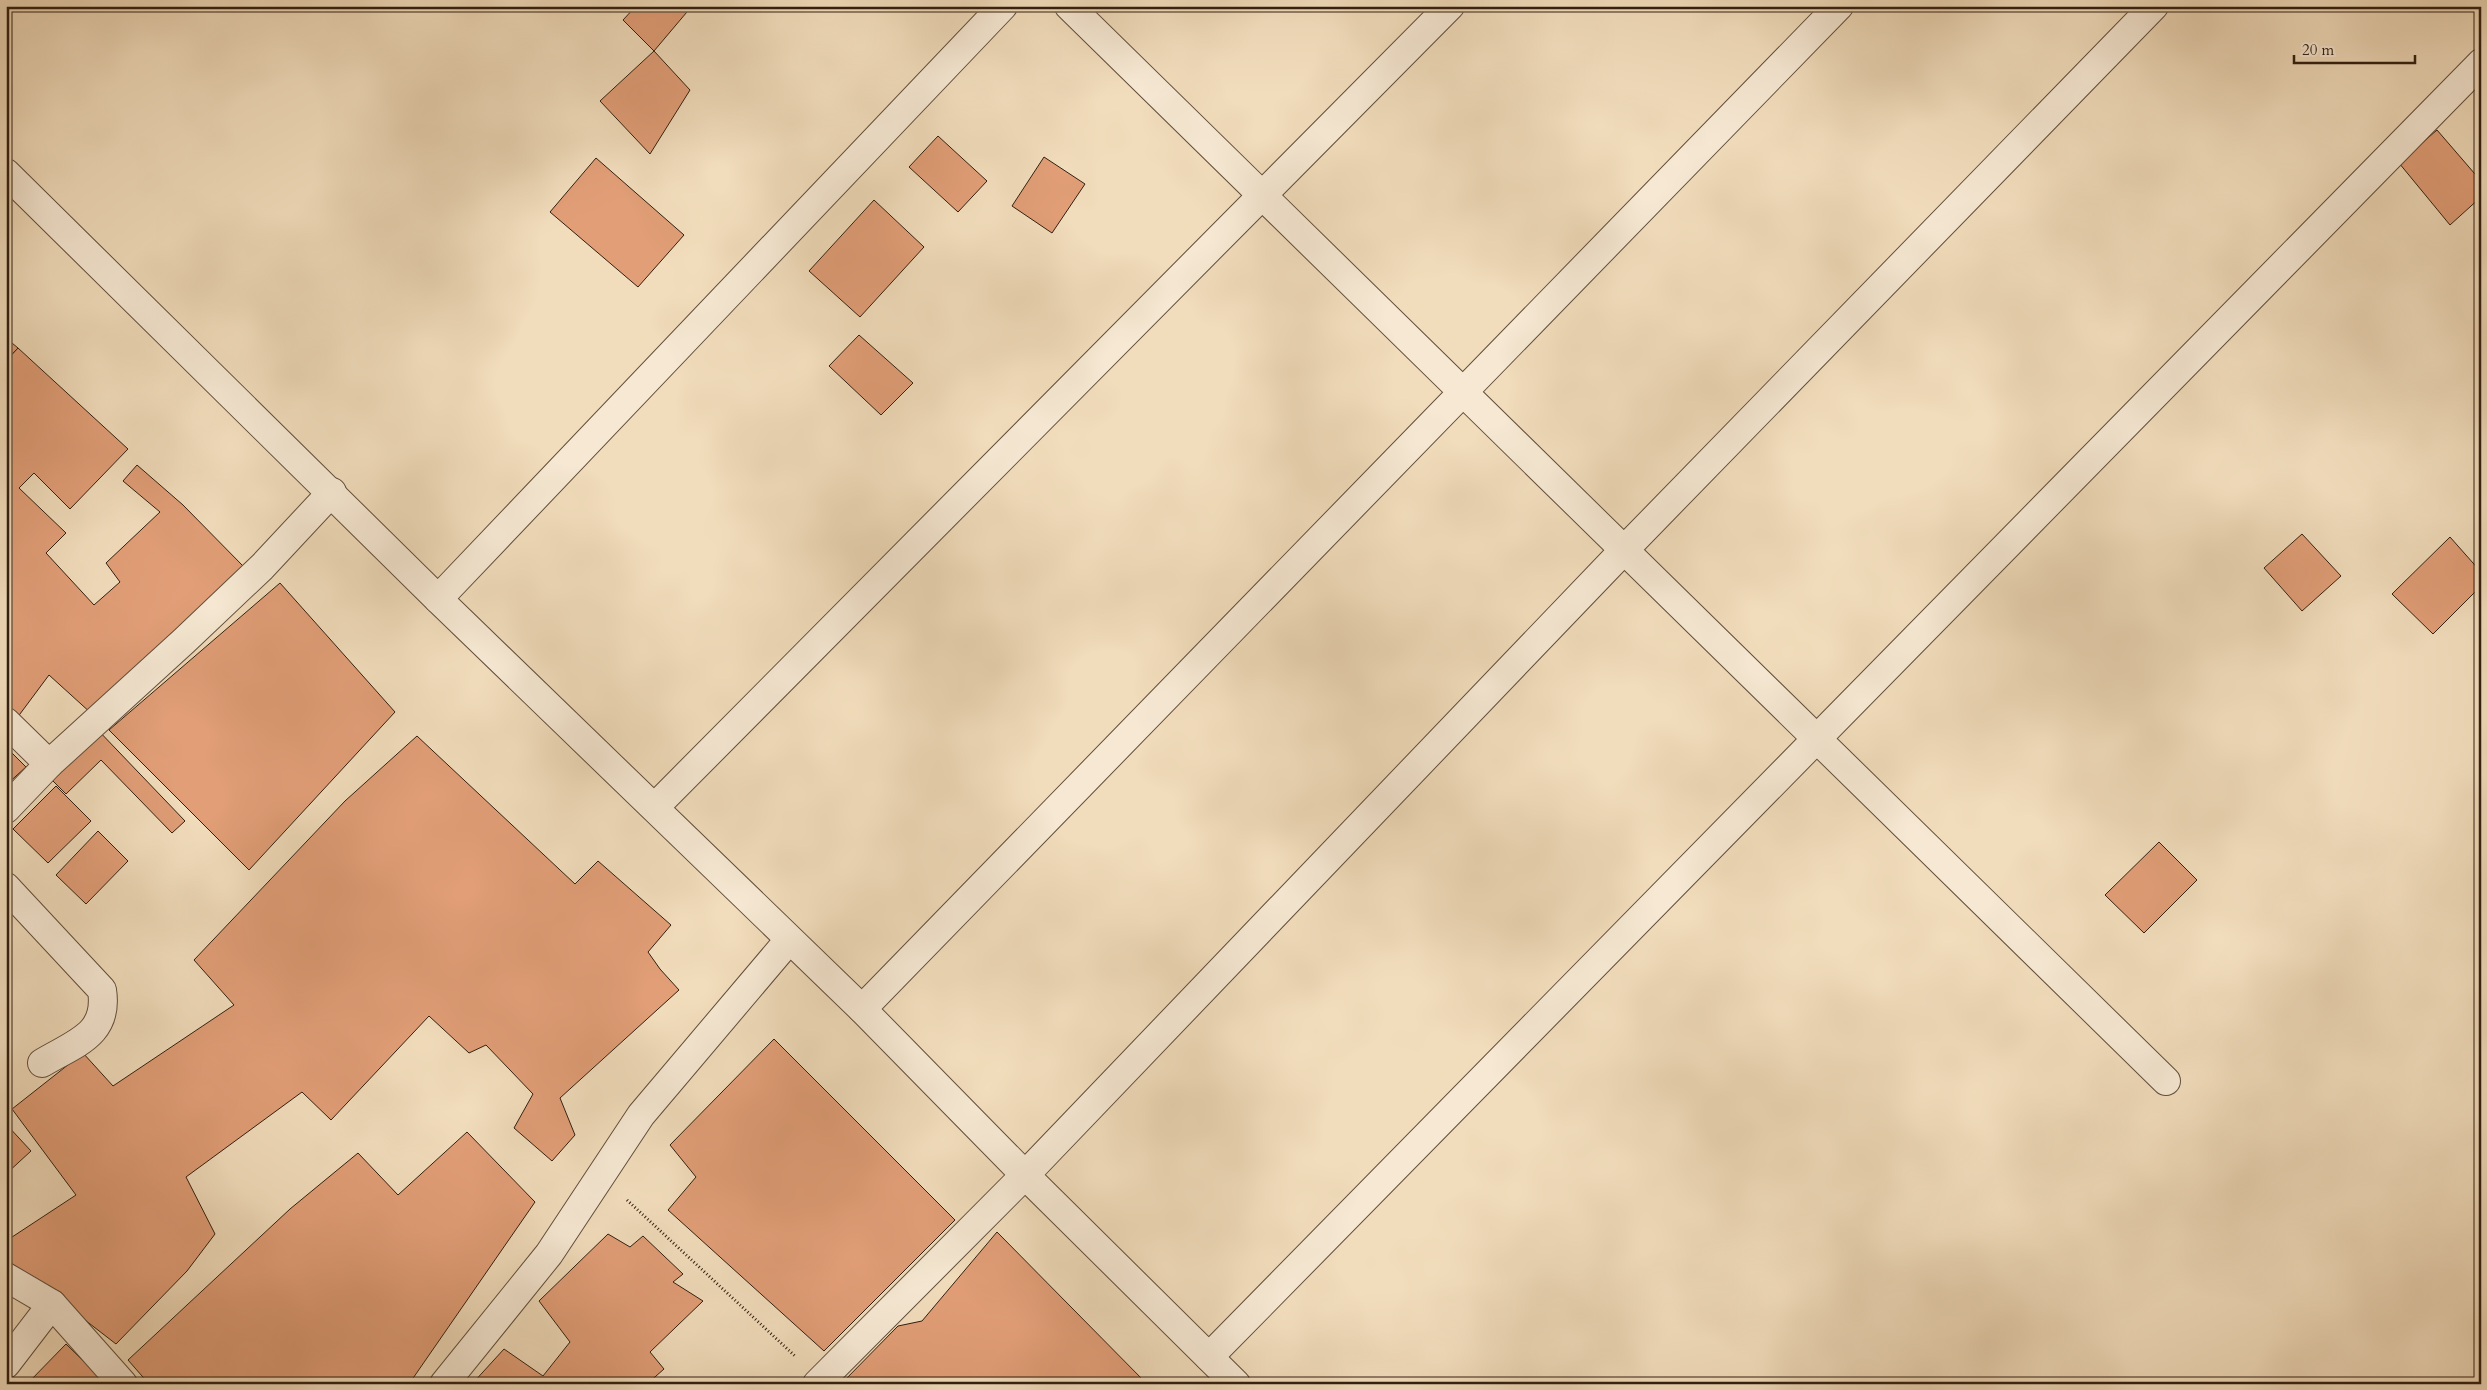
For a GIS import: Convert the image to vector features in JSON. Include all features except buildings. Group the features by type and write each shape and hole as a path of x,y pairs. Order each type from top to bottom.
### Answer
{"street":[{"path":"438,599 1003,6"},
{"path":"1069,6 2166,1082"},
{"path":"655,807 1450,6"},
{"path":"862,1009 1839,6"},
{"path":"819,1382 1026,1175 1624,550 2154,6"},
{"path":"1209,1357 2481,63"},
{"path":"6,173 332,492 438,599 862,1009 1236,1384"},
{"path":"6,809 49,764 262,567 332,492"},
{"path":"6,722 49,764"},
{"path":"6,886 102,990 104,1008 92,1034 42,1063"},
{"path":"444,1384 549,1254 641,1115 789,940"},
{"path":"6,1277 52,1304 123,1384"},
{"path":"6,1364 52,1304"}],"path":[{"path":"601,1175 819,1382"}]}
